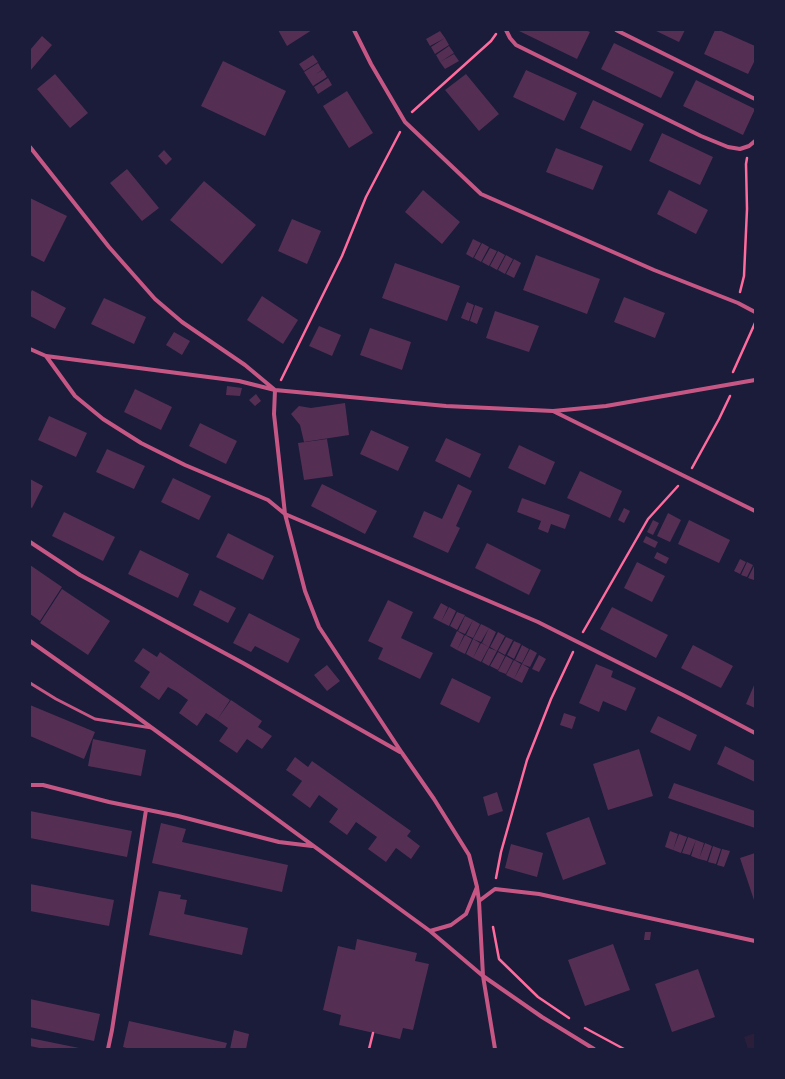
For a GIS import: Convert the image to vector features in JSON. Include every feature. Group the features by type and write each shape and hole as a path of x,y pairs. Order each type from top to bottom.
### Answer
{"street":[{"path":"354,30 371,64 405,122 481,194 654,270 738,303 755,312"},
{"path":"506,30 516,45 701,136 728,148 740,149 749,146 755,141"},
{"path":"616,30 755,99"},
{"path":"30,147 109,247 155,299 182,322 245,365 275,390"},
{"path":"30,349 46,356 239,381 275,390 446,406 552,411 606,406 755,380"},
{"path":"46,356 75,396 103,419 141,443 185,465 268,500 285,514 538,622 578,641 755,733"},
{"path":"275,390 274,414 285,514 305,591 319,627 434,799 469,855 479,901 483,976 495,1049"},
{"path":"552,411 755,511"},
{"path":"30,542 80,575 243,663 402,753"},
{"path":"30,642 88,681 430,931 483,976 542,1017 594,1049"},
{"path":"30,786 44,785 109,802 178,816 279,842 314,846"},
{"path":"108,1049 146,810"},
{"path":"430,931 451,925 466,914 477,887"},
{"path":"479,901 495,889 539,894 755,941"}],"lane":[{"path":"30,683 56,699 95,719 153,729"}],"path":[{"path":"275,390 288,367 342,256 366,197 405,122 422,102 491,41 498,30"},
{"path":"738,303 744,276 747,208 746,164 749,153"},
{"path":"495,889 501,852 527,760 551,699 578,641 648,519 687,477 722,413 731,394 732,375 755,323"},
{"path":"493,920 499,959 538,997 571,1019"},
{"path":"584,1028 624,1049"},
{"path":"369,1049 373,1033"}],"shaded area":[{"path":"755,1033 755,1049 748,1049 744,1037"}],"building":[{"path":"278,30 312,30 287,46"},
{"path":"517,30 585,30 590,32 577,59"},
{"path":"654,30 685,30 679,42"},
{"path":"715,30 719,30 755,46 755,60 748,74 704,54"},
{"path":"440,31 445,38 430,46 426,39"},
{"path":"42,36 52,45 30,71 30,50"},
{"path":"445,38 449,45 435,54 431,47"},
{"path":"614,43 674,72 661,98 601,69"},
{"path":"449,46 454,53 440,62 436,55"},
{"path":"454,54 459,61 445,69 440,62"},
{"path":"313,55 318,62 304,71 299,64"},
{"path":"223,61 286,91 265,136 201,106"},
{"path":"318,63 322,70 316,74 323,70 327,77 313,86 304,72"},
{"path":"526,70 577,93 564,121 513,97"},
{"path":"55,74 88,113 70,128 37,89"},
{"path":"466,74 499,114 479,131 445,90"},
{"path":"328,78 332,85 318,94 314,87"},
{"path":"696,80 755,109 743,135 683,106"},
{"path":"347,91 373,133 349,148 323,106"},
{"path":"593,100 644,124 631,151 580,128"},
{"path":"662,133 713,157 700,185 649,161"},
{"path":"556,148 603,166 593,190 546,172"},
{"path":"164,150 172,159 166,165 158,156"},
{"path":"127,169 159,208 142,221 110,183"},
{"path":"204,181 256,225 222,264 170,220"},
{"path":"423,190 460,222 442,244 405,212"},
{"path":"669,190 708,210 696,234 657,214"},
{"path":"30,198 67,216 44,262 30,255"},
{"path":"292,219 321,231 307,264 278,251"},
{"path":"473,239 481,243 473,258 466,254"},
{"path":"482,243 489,247 481,262 474,258"},
{"path":"490,248 497,251 489,266 482,262"},
{"path":"498,251 505,255 497,270 490,266"},
{"path":"506,255 513,259 505,274 498,270"},
{"path":"536,255 600,279 587,314 523,290"},
{"path":"514,259 521,263 514,278 506,274"},
{"path":"395,263 460,286 447,321 382,298"},
{"path":"32,290 66,308 55,329 30,316 30,294"},
{"path":"262,296 298,320 283,344 247,320"},
{"path":"624,297 665,313 655,338 614,322"},
{"path":"104,298 146,317 134,344 91,324"},
{"path":"467,302 474,305 469,321 461,318"},
{"path":"475,305 483,308 477,324 470,321"},
{"path":"495,311 539,326 529,352 486,338"},
{"path":"319,326 341,335 332,356 309,346"},
{"path":"370,328 411,342 402,370 360,355"},
{"path":"174,332 190,341 182,355 166,345"},
{"path":"227,386 242,388 240,396 226,395"},
{"path":"135,389 172,407 161,430 124,412"},
{"path":"256,394 261,401 255,406 249,400"},
{"path":"345,403 349,435 304,442 300,425 291,414 299,406 311,408"},
{"path":"49,416 87,433 76,457 38,440"},
{"path":"200,423 237,441 226,464 189,446"},
{"path":"371,430 409,447 398,471 360,454"},
{"path":"446,438 481,454 470,478 435,461"},
{"path":"327,439 333,476 304,480 298,443"},
{"path":"519,445 555,462 545,485 508,468"},
{"path":"107,449 145,466 134,489 96,472"},
{"path":"580,471 622,491 610,518 567,498"},
{"path":"173,478 211,496 199,520 161,502"},
{"path":"30,479 43,486 32,508 30,507"},
{"path":"322,484 377,511 365,534 311,506"},
{"path":"458,484 472,491 456,526 460,528 448,553 413,537 424,511 442,519"},
{"path":"522,498 570,515 565,529 551,524 548,533 538,529 541,521 517,512"},
{"path":"624,508 630,511 624,523 618,520"},
{"path":"64,512 115,537 103,561 52,536"},
{"path":"668,513 681,520 670,542 657,536"},
{"path":"653,520 659,523 653,535 647,532"},
{"path":"689,520 730,540 719,563 678,544"},
{"path":"228,533 274,556 263,580 216,557"},
{"path":"646,536 658,542 655,548 643,542"},
{"path":"487,543 541,570 529,595 475,568"},
{"path":"140,550 189,574 178,598 128,574"},
{"path":"657,552 669,558 666,564 654,558"},
{"path":"740,559 746,562 740,574 734,571"},
{"path":"637,562 665,576 652,602 624,588"},
{"path":"747,562 753,565 747,577 741,575"},
{"path":"755,564 755,579 754,580 748,578"},
{"path":"30,565 62,587 40,621 30,614"},
{"path":"62,589 110,621 88,655 40,623"},
{"path":"200,590 236,608 228,623 193,605"},
{"path":"388,600 413,612 401,638 433,653 420,679 378,659 383,648 368,641"},
{"path":"441,603 448,607 441,622 433,618"},
{"path":"449,607 456,611 449,626 441,622"},
{"path":"612,607 668,635 656,658 600,629"},
{"path":"457,612 465,615 457,630 450,626"},
{"path":"249,613 300,639 288,663 255,646 251,652 233,643"},
{"path":"465,616 473,620 465,634 458,631"},
{"path":"473,620 480,624 473,638 466,635"},
{"path":"481,624 489,628 481,642 473,639"},
{"path":"489,628 496,632 489,647 482,643"},
{"path":"457,631 464,635 457,650 450,646"},
{"path":"498,632 505,636 497,651 490,647"},
{"path":"465,635 472,639 465,654 457,650"},
{"path":"506,637 513,640 505,655 498,651"},
{"path":"473,639 480,643 473,658 466,654"},
{"path":"514,641 521,644 514,659 507,655"},
{"path":"481,643 489,647 481,662 473,658"},
{"path":"522,645 529,649 522,663 515,660"},
{"path":"693,645 733,666 721,688 681,668"},
{"path":"143,648 157,657 160,652 230,700 217,720 206,713 197,726 179,713 188,700 177,692 168,687 159,700 140,687 150,672 134,661"},
{"path":"489,648 497,651 489,666 482,662"},
{"path":"530,649 537,653 530,667 522,664"},
{"path":"498,652 505,656 498,670 490,666"},
{"path":"539,655 546,659 539,672 532,669"},
{"path":"506,656 513,660 506,674 498,671"},
{"path":"514,660 521,664 514,679 506,675"},
{"path":"522,664 529,668 522,683 514,679"},
{"path":"596,664 613,671 611,677 636,688 626,711 603,701 599,712 579,703"},
{"path":"327,665 340,681 327,691 314,675"},
{"path":"452,678 491,697 479,723 440,704"},
{"path":"755,683 755,708 746,704"},
{"path":"231,700 262,721 258,727 272,736 262,749 247,739 237,753 219,741 228,728 217,720"},
{"path":"30,705 95,732 84,759 30,736"},
{"path":"564,713 576,717 572,729 560,725"},
{"path":"658,716 697,735 690,751 650,732"},
{"path":"93,739 146,750 141,776 88,766"},
{"path":"725,746 755,761 755,782 717,764"},
{"path":"639,749 653,796 608,810 593,764"},
{"path":"295,757 308,767 312,761 411,831 407,836 420,846 411,859 396,848 386,862 368,849 377,837 356,822 347,835 329,822 338,809 319,795 310,808 292,795 302,781 286,770"},
{"path":"674,783 755,811 755,828 668,798"},
{"path":"497,792 503,811 488,816 483,797"},
{"path":"30,811 132,831 127,857 30,838"},
{"path":"589,817 606,864 563,880 546,833"},
{"path":"161,823 186,829 182,842 288,865 282,892 152,863"},
{"path":"670,831 678,834 673,850 665,847"},
{"path":"679,834 687,837 681,853 673,850"},
{"path":"688,837 696,840 690,855 682,853"},
{"path":"696,840 704,843 699,859 691,856"},
{"path":"705,843 712,846 707,861 699,859"},
{"path":"511,844 543,853 537,877 505,868"},
{"path":"713,846 721,849 716,864 708,862"},
{"path":"722,849 730,851 724,867 717,865"},
{"path":"755,853 755,903 740,858"},
{"path":"30,884 114,900 109,926 30,911"},
{"path":"159,891 181,895 180,899 187,900 184,914 248,928 242,955 149,935"},
{"path":"645,932 651,932 650,940 644,940"},
{"path":"357,939 417,953 415,961 429,964 413,1030 403,1028 400,1039 339,1025 341,1015 323,1010 338,946 355,950"},
{"path":"613,944 630,990 585,1006 568,960"},
{"path":"698,969 715,1017 672,1032 655,984"},
{"path":"30,999 100,1014 94,1041 30,1027"},
{"path":"129,1021 227,1043 225,1049 130,1049 123,1047"},
{"path":"234,1030 249,1034 246,1049 230,1049"},
{"path":"30,1038 79,1049 44,1049 30,1046"}]}
